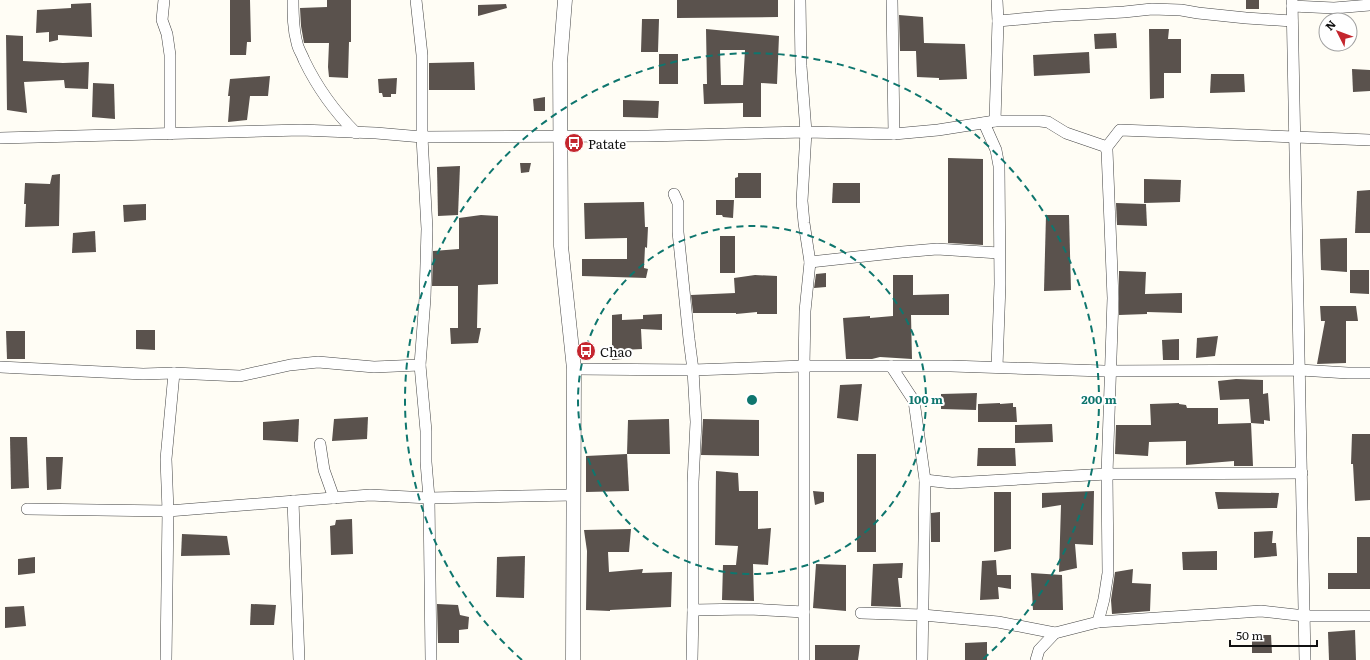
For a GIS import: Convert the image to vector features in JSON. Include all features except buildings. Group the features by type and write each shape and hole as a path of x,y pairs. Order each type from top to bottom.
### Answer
{"street":[{"path":"164,0 162,20 167,34 170,55 170,134"},
{"path":"293,0 293,26 297,45 309,70 324,95 339,116 356,133"},
{"path":"416,0 422,55 422,138 427,230 425,298 420,365 426,431 426,462 429,498 431,660"},
{"path":"565,0 560,63 561,246 574,369 573,660"},
{"path":"800,0 801,66 806,132 802,201 810,262 805,311 804,366 804,660"},
{"path":"892,0 894,134"},
{"path":"997,0 998,21 990,122 999,166 997,367"},
{"path":"1305,660 1292,3 1334,8 1370,5"},
{"path":"998,21 1124,12 1182,5 1198,13 1292,21"},
{"path":"0,138 301,130 422,138 648,136 806,132 894,134 938,130 990,122 1048,122 1066,133 1106,148"},
{"path":"1098,622 1108,573 1107,474 1113,298 1106,148 1120,130 1370,140"},
{"path":"674,194 678,203 678,232 688,339 693,370 696,422 693,482 692,660"},
{"path":"810,262 937,249 999,253"},
{"path":"0,367 144,374 240,376 290,365 318,362 374,367 420,365"},
{"path":"574,369 693,370 804,366 950,366 1110,371 1300,370 1370,373"},
{"path":"891,366 914,401 925,480 922,660"},
{"path":"166,660 168,511 166,459 174,374"},
{"path":"320,444 324,470 334,498"},
{"path":"925,480 952,483 1107,474 1302,473"},
{"path":"27,509 168,511 370,495 429,498 574,494"},
{"path":"293,501 299,660"},
{"path":"693,610 749,609 804,612"},
{"path":"861,613 923,615 998,622 1055,633 1098,622 1261,611 1305,616 1370,616"},
{"path":"1036,660 1039,650 1055,633"}],"place":[{"name":"Patate","path":"574,143"},
{"name":"Chao","path":"586,351"}]}
